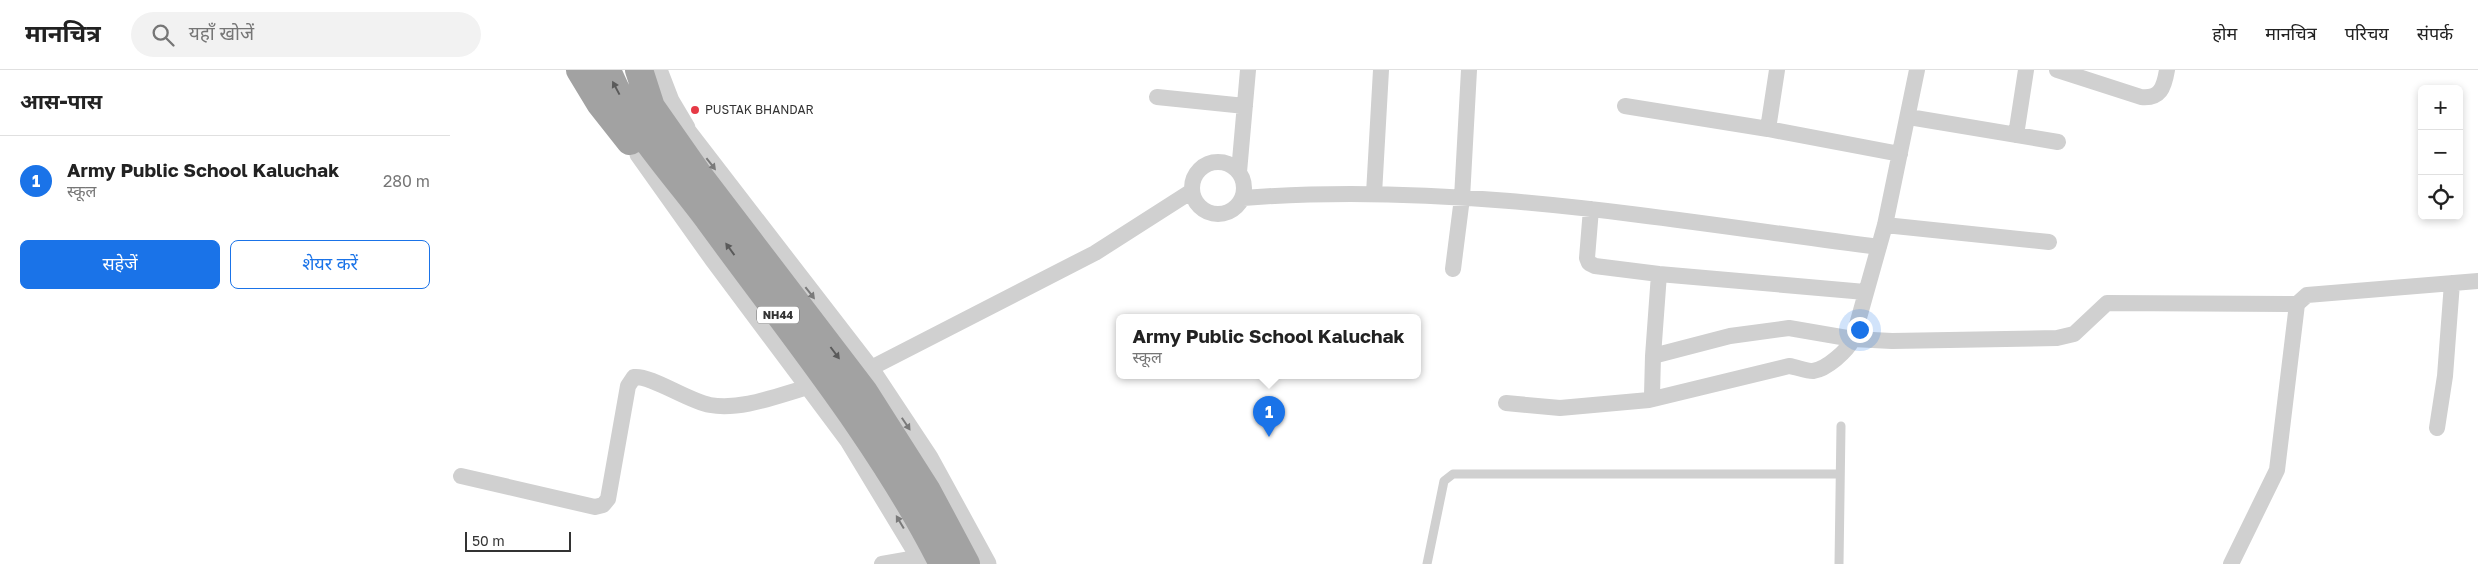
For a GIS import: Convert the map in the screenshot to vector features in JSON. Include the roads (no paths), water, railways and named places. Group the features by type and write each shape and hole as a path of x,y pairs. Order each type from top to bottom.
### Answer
{"highway":[{"path":"580,70 600,103 640,154"},
{"name":"NH44","path":"608,70 640,110 700,177 864,392 927,491 966,564"},
{"name":"NH44","path":"639,70 640,110 665,165 702,210 874,446 930,562"}],"street":[{"path":"657,70 669,101 687,133 869,369 928,458 986,564"},
{"path":"1239,172 1248,70"},
{"path":"1374,194 1381,70"},
{"path":"1453,269 1462,198 1469,70"},
{"path":"1768,129 1778,70"},
{"path":"1506,403 1560,408 1649,400 1789,366 1812,371 1818,369 1846,349 1853,338 1885,225 1909,117 1917,70"},
{"path":"2016,135 2026,70"},
{"path":"2057,70 2141,97 2151,98 2160,93 2164,86 2167,70"},
{"path":"1157,98 1245,106"},
{"path":"1625,106 1768,129 1900,154"},
{"path":"687,133 640,110 635,143 640,154 714,258 812,386 930,562"},
{"path":"1909,117 2058,142"},
{"path":"1225,163 1239,172 1243,180 1242,198 1232,211 1215,214 1199,207 1192,192 1195,175 1208,164 1225,163"},
{"path":"869,369 1095,253 1192,192"},
{"path":"1242,198 1292,194 1374,194 1462,198 1591,209 1879,247"},
{"path":"1591,209 1587,258 1589,263 1594,266 1659,274 1866,292"},
{"path":"1885,225 2049,242"},
{"path":"1649,400 1652,395 1652,356 1659,274"},
{"path":"2231,564 2278,464 2297,304 2307,295 2478,281"},
{"path":"2437,428 2445,376 2452,284"},
{"path":"1652,356 1730,336 1789,328 1853,338 1902,341 2058,338 2074,334 2107,303 2297,304"},
{"path":"461,476 595,507 603,505 608,498 628,386 634,377 644,378 693,400 709,405 726,406 812,386"},
{"path":"882,564 930,562"}],"lane":[{"path":"1839,564 1841,426"},
{"path":"1426,564 1444,481 1453,474 1840,474"}],"place":[{"name":"PUSTAK BHANDAR","path":"695,110"},
{"name":"Army Public School Kaluchak","path":"1269,437"}]}
